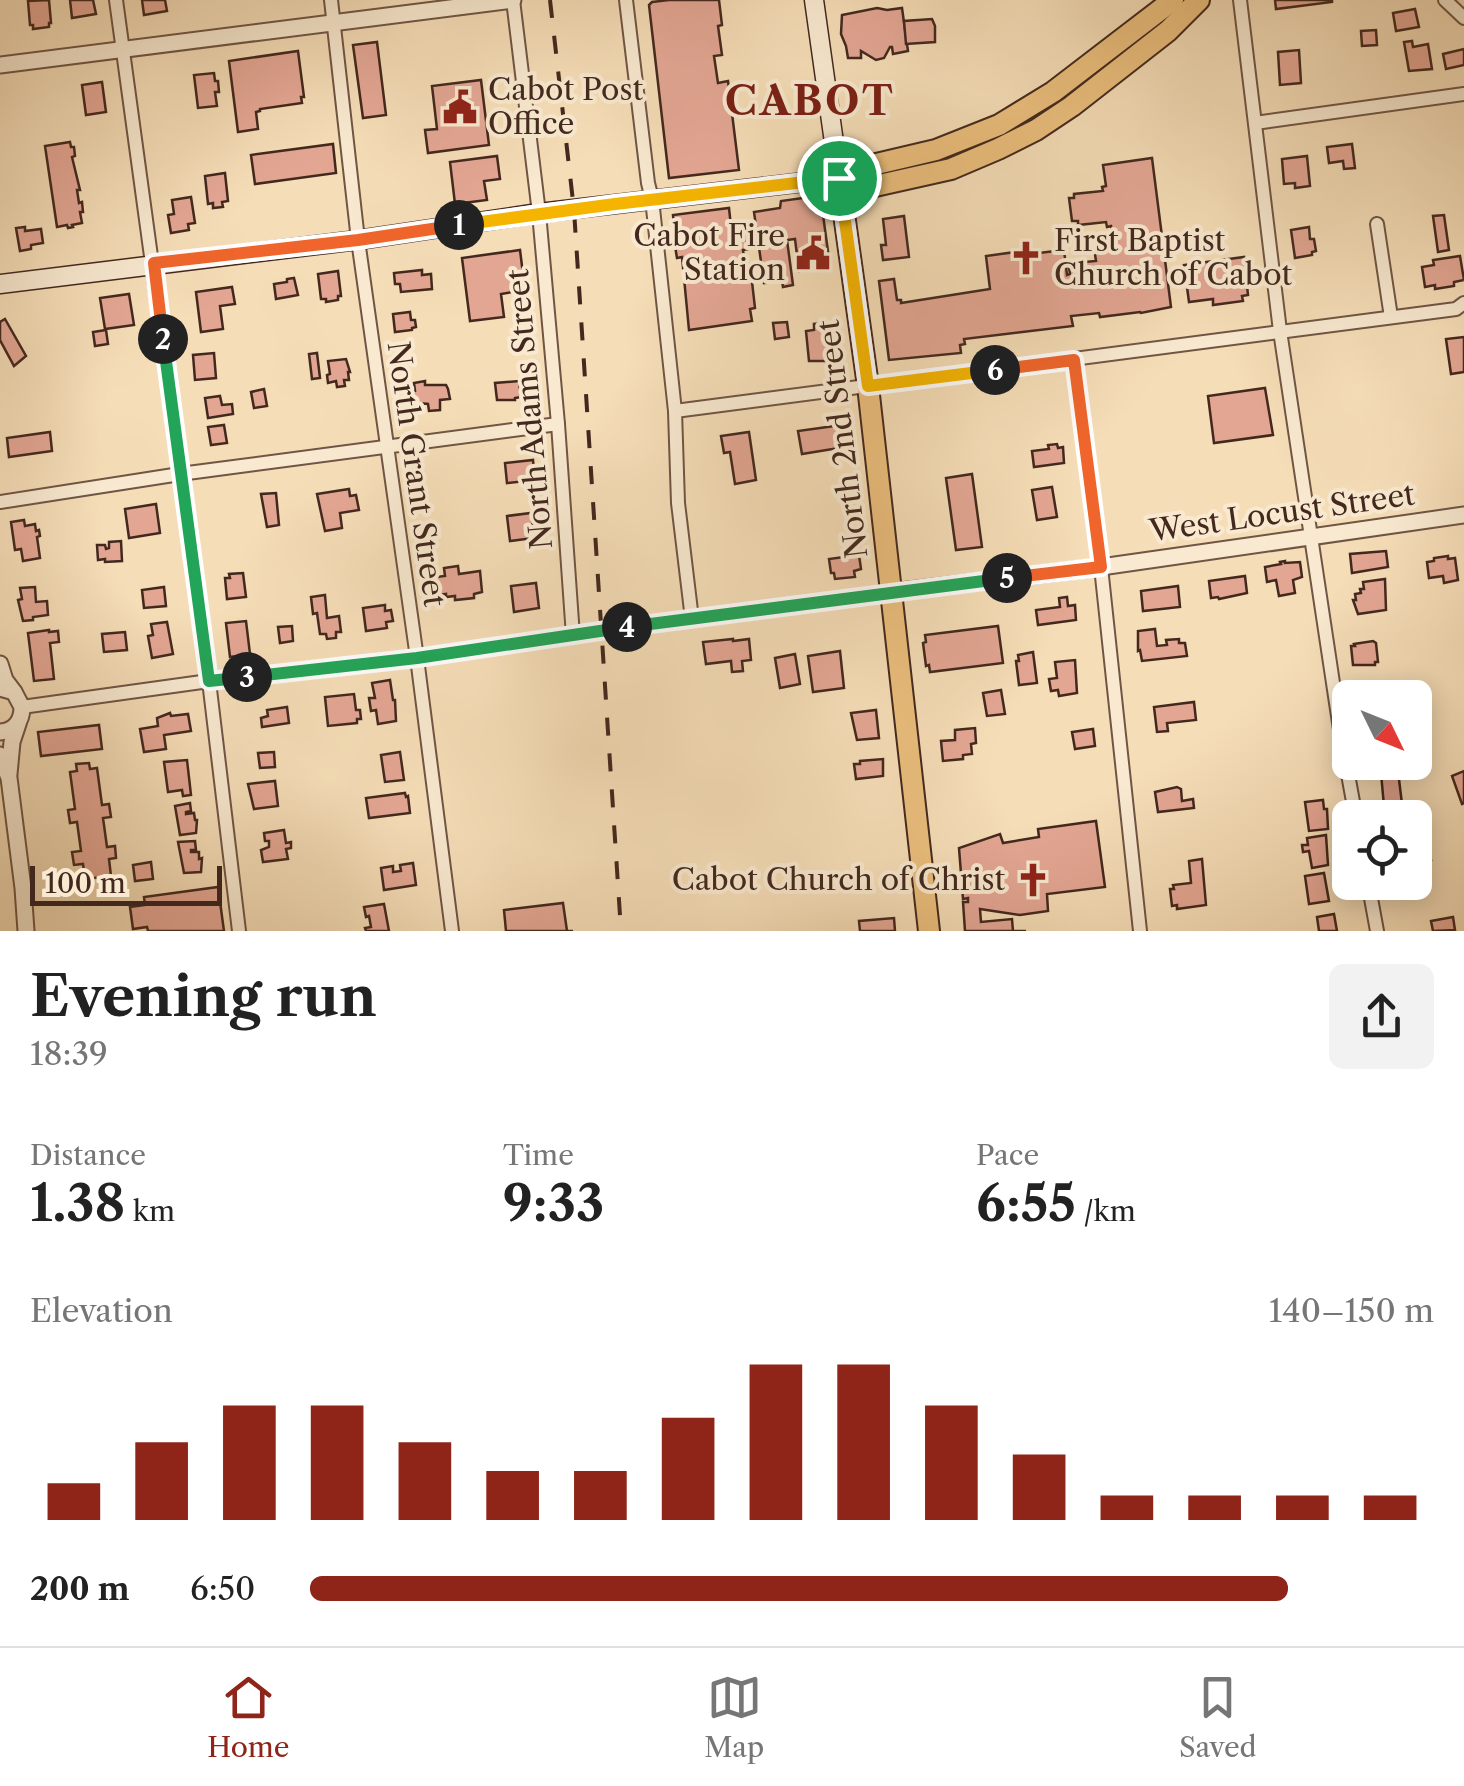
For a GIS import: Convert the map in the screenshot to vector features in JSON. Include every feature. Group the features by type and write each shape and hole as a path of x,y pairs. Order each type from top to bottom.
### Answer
{"main road":[{"name":"North 2nd Street","path":"814,0 868,386 930,931"},
{"path":"0,284 839,178 868,166 936,150 999,124 1053,92 1173,0"},
{"path":"839,178 875,186 951,170 998,150 1036,130 1086,95 1168,31 1199,0"}],"street":[{"path":"116,0 154,263 239,931"},
{"name":"North Grant Street","path":"331,0 358,240 452,931"},
{"path":"0,65 513,0"},
{"name":"North Adams Street","path":"513,0 539,213 573,636"},
{"path":"626,0 675,411 678,502 692,618"},
{"path":"1240,0 1280,331 1353,800"},
{"path":"1445,0 1464,18"},
{"path":"1255,123 1464,94"},
{"path":"1378,224 1391,317"},
{"path":"675,411 1456,309 1464,303"},
{"path":"1074,360 1101,567 1140,931"},
{"path":"0,502 558,424"},
{"name":"West Locust Street","path":"14,703 417,658 1464,515"},
{"path":"0,664 14,703 9,778 26,931"},
{"path":"0,732 9,730 14,703"},
{"path":"0,755 9,778"},
{"path":"1371,900 1377,931"}],"building":[{"path":"49,0 49,27 33,29 28,1"},
{"path":"70,0 93,0 96,14 72,18"},
{"path":"142,0 165,0 167,11 144,15"},
{"path":"669,0 719,0 722,55 714,56 718,83 728,81 739,170 669,178 649,5"},
{"path":"1275,0 1332,0 1332,2 1276,9"},
{"path":"902,8 908,51 893,54 890,47 884,58 876,60 861,51 861,58 848,58 841,34 842,15"},
{"path":"1415,9 1419,27 1396,31 1393,13"},
{"path":"932,19 935,42 906,44 904,21"},
{"path":"1376,30 1377,45 1362,46 1361,31"},
{"path":"1412,41 1413,47 1428,44 1432,69 1409,71 1404,42"},
{"path":"377,42 386,115 363,118 353,45"},
{"path":"1464,49 1464,65 1446,69 1443,54"},
{"path":"1299,50 1301,83 1280,85 1278,52"},
{"path":"298,51 302,103 260,109 256,112 258,129 238,132 229,61"},
{"path":"214,73 219,92 215,92 217,106 198,108 194,75"},
{"name":"Cabot Post Office","path":"481,80 489,145 428,153 425,130 437,129 432,86"},
{"path":"102,82 106,112 86,115 82,85"},
{"path":"70,142 74,147 72,157 83,212 82,223 68,228 57,227 45,146"},
{"path":"333,144 336,173 255,184 251,155"},
{"path":"1352,144 1355,168 1344,169 1343,161 1329,163 1327,147"},
{"path":"497,156 500,179 484,181 487,200 455,204 450,162"},
{"path":"1307,156 1310,186 1295,188 1295,183 1284,184 1282,159"},
{"name":"First Baptist Church of Cabot","path":"1152,158 1171,307 1100,317 1099,313 1071,316 1073,326 964,339 961,353 889,360 879,281 894,279 901,303 990,289 986,256 1030,250 1031,254 1064,250 1067,275 1070,274 1069,268 1075,267 1075,263 1096,261 1094,248 1114,246 1111,226 1107,227 1106,222 1078,225 1078,221 1072,221 1069,198 1103,191 1103,165"},
{"path":"225,173 228,201 222,202 223,207 213,208 213,203 208,204 205,176"},
{"name":"Cabot Fire Station","path":"817,196 821,200 830,266 799,271 795,239 787,240 793,285 783,287 782,281 764,283 754,212 780,208 781,201"},
{"path":"191,197 195,223 188,224 189,230 171,233 168,215 174,214 172,200"},
{"path":"729,208 732,236 746,235 748,249 743,250 745,264 750,264 755,308 750,309 752,321 689,330 682,257 677,258 675,246 672,247 673,215"},
{"path":"1444,215 1449,250 1438,252 1433,216"},
{"path":"904,216 909,257 883,260 883,219"},
{"path":"25,227 25,231 41,229 43,243 20,251 16,228"},
{"path":"1309,227 1316,251 1295,258 1291,230"},
{"path":"520,250 525,290 501,294 504,317 470,321 462,258"},
{"path":"1460,256 1464,280 1454,282 1454,286 1425,287 1422,267 1434,265 1433,260"},
{"path":"1244,257 1248,295 1242,296 1243,301 1213,305 1213,299 1189,302 1184,265"},
{"path":"422,270 422,275 431,274 432,289 401,292 400,284 395,284 394,273"},
{"path":"338,271 341,296 326,302 321,299 318,274"},
{"path":"294,278 298,295 276,299 274,284"},
{"path":"232,287 235,304 220,306 223,329 201,332 196,292"},
{"path":"129,294 134,325 105,329 100,298"},
{"path":"410,312 416,327 395,332 393,314"},
{"path":"5,319 26,356 14,366 0,340 0,322"},
{"path":"787,322 789,337 775,339 773,323"},
{"path":"824,323 835,361 809,361 806,331 814,330 814,324"},
{"path":"106,330 108,344 95,346 93,332"},
{"path":"1464,337 1464,372 1451,374 1446,339"},
{"path":"214,353 216,378 195,380 193,355"},
{"path":"317,353 320,378 312,379 309,354"},
{"path":"346,359 350,372 345,386 337,387 336,381 328,383 328,361"},
{"path":"425,381 425,385 446,385 450,399 440,400 440,410 429,411 428,404 408,402 407,392 415,391 414,383"},
{"path":"519,381 521,397 497,400 495,383"},
{"path":"1265,388 1273,435 1214,443 1208,396"},
{"path":"264,389 267,406 254,408 251,392"},
{"path":"220,396 222,405 232,404 233,414 208,418 205,398"},
{"path":"224,425 227,443 211,445 208,427"},
{"path":"842,425 845,447 802,454 798,431"},
{"path":"50,432 52,451 9,457 7,438"},
{"path":"749,432 756,480 735,484 730,452 724,453 721,436"},
{"path":"1057,444 1058,448 1063,447 1064,463 1034,467 1032,451"},
{"path":"533,460 535,480 507,483 505,463"},
{"path":"972,474 982,547 956,550 946,478"},
{"path":"1052,487 1057,517 1037,520 1032,490"},
{"path":"349,489 350,496 356,495 359,510 340,513 342,528 325,531 317,494"},
{"path":"276,493 279,525 267,527 261,494"},
{"path":"156,504 160,533 129,538 125,509"},
{"path":"531,513 534,538 510,541 507,516"},
{"path":"24,520 25,526 35,524 36,531 39,530 40,558 23,561 21,549 15,550 11,522"},
{"path":"121,541 122,561 98,560 97,545 105,545 106,549 109,542"},
{"path":"1386,551 1388,567 1352,573 1350,554"},
{"path":"859,555 861,569 854,571 855,577 835,579 829,559"},
{"path":"1455,558 1458,580 1444,583 1443,576 1429,578 1427,562"},
{"path":"1285,561 1300,562 1302,577 1293,580 1295,593 1279,596 1276,580 1267,582 1265,567"},
{"path":"458,566 459,574 480,571 482,592 474,594 474,598 455,600 455,596 446,594 430,596 428,578 445,576 444,568"},
{"path":"243,573 246,597 227,599 225,578"},
{"path":"1245,576 1247,593 1211,598 1209,581"},
{"path":"1385,579 1386,610 1358,614 1353,600 1364,589 1363,582"},
{"path":"536,583 539,608 514,612 511,586"},
{"path":"1178,586 1180,607 1143,611 1141,591"},
{"path":"35,587 36,602 47,601 48,615 23,621 18,600 22,599 20,588"},
{"path":"164,587 166,606 144,608 142,590"},
{"path":"325,595 327,618 339,616 341,632 336,632 336,638 327,639 326,634 320,634 317,613 313,614 311,597"},
{"path":"1067,597 1068,606 1075,605 1076,620 1038,625 1036,610 1060,607 1059,598"},
{"path":"385,605 385,611 391,610 393,621 386,622 387,628 366,631 363,608"},
{"path":"246,621 250,654 230,657 226,623"},
{"path":"167,622 173,654 152,658 148,636 153,635 151,624"},
{"path":"292,626 293,641 280,643 278,627"},
{"path":"998,626 1003,663 930,672 929,665 926,666 925,635"},
{"path":"1155,629 1157,646 1179,639 1179,643 1185,643 1187,656 1142,661 1138,631"},
{"path":"58,631 59,642 50,643 54,679 34,681 28,633"},
{"path":"125,632 127,650 104,652 102,634"},
{"path":"749,639 751,660 742,661 743,671 732,672 731,661 706,664 703,642"},
{"path":"1373,641 1378,662 1353,665 1351,646"},
{"path":"840,651 844,688 813,692 808,656"},
{"path":"1033,652 1037,683 1019,685 1018,655"},
{"path":"795,654 800,684 780,688 775,658"},
{"path":"1075,660 1077,693 1059,696 1058,690 1051,691 1049,679 1057,678 1055,662"},
{"path":"390,680 396,721 378,724 369,698 375,698 372,683"},
{"path":"1001,690 1005,714 987,716 983,693"},
{"path":"354,694 361,719 357,723 328,726 325,697"},
{"path":"1194,702 1196,720 1167,723 1168,731 1157,732 1154,707"},
{"path":"287,707 289,723 262,727 261,718 268,716 267,710"},
{"path":"876,710 879,738 857,740 851,713"},
{"path":"170,713 188,714 191,731 164,735 166,749 144,752 140,729 158,726 157,718"},
{"path":"99,725 102,749 41,756 38,732"},
{"path":"975,728 972,754 943,761 941,741 955,740 955,730"},
{"path":"1093,729 1095,746 1075,749 1072,732"},
{"path":"274,752 275,767 260,768 258,753"},
{"path":"400,752 404,780 385,782 381,755"},
{"path":"883,759 883,776 856,779 854,764"},
{"path":"187,760 191,795 183,796 182,790 168,792 164,762"},
{"path":"89,763 90,769 97,768 102,805 109,804 111,817 103,818 107,847 115,846 116,858 109,859 111,876 85,879 83,864 74,865 72,852 81,851 77,822 70,823 68,810 75,809 70,772 77,771 76,764"},
{"path":"1464,771 1464,803 1462,804 1452,776"},
{"path":"1382,780 1399,780 1402,800 1383,800"},
{"path":"275,781 278,806 254,809 248,784"},
{"path":"1181,789 1182,801 1193,799 1194,808 1158,812 1155,792"},
{"path":"405,793 410,813 369,818 366,798"},
{"path":"1323,800 1328,829 1309,831 1305,802"},
{"path":"190,803 191,811 186,814 194,813 196,833 180,835 175,806"},
{"name":"Cabot Church of Christ","path":"1096,821 1105,887 1047,894 1048,911 1020,915 980,909 981,922 1012,919 1013,931 965,931 963,902 968,902 968,898 963,899 959,848 1000,834 1003,843 1039,837 1038,829"},
{"path":"284,830 286,843 291,842 291,848 286,849 288,859 263,862 261,850 269,847 264,833"},
{"path":"1326,835 1328,865 1312,868 1309,851 1303,852 1302,845 1308,845 1307,838"},
{"path":"195,841 196,850 191,852 199,852 199,859 202,858 201,872 184,873 178,842"},
{"path":"1202,859 1206,905 1177,909 1177,905 1172,906 1170,889 1174,889 1173,885 1191,883 1189,861"},
{"path":"151,862 153,879 135,881 133,865"},
{"path":"413,863 416,885 384,890 381,868 393,866 393,872 401,871 400,865"},
{"path":"1324,873 1329,901 1309,904 1305,876"},
{"path":"218,887 224,931 133,929 130,907 145,905 144,897"},
{"path":"563,903 567,931 506,931 504,910"},
{"path":"384,904 389,931 366,931 371,927 364,907"},
{"path":"1334,914 1337,931 1319,931 1317,917"},
{"path":"1453,917 1455,930 1433,931 1431,921"},
{"path":"894,918 895,931 860,931 859,921"}],"railway":[{"path":"550,0 574,210 621,931"}],"place":[{"name":"Cabot Post Office","path":"460,107"},
{"name":"Cabot Fire Station","path":"813,253"},
{"name":"First Baptist Church of Cabot","path":"1026,258"},
{"name":"Cabot Church of Christ","path":"1033,880"}],"district":[{"name":"CABOT","path":"810,101"}],"route":[{"path":"839,178 868,386 1074,360 1101,567 612,629 417,658 209,681 154,263 839,178"}]}
